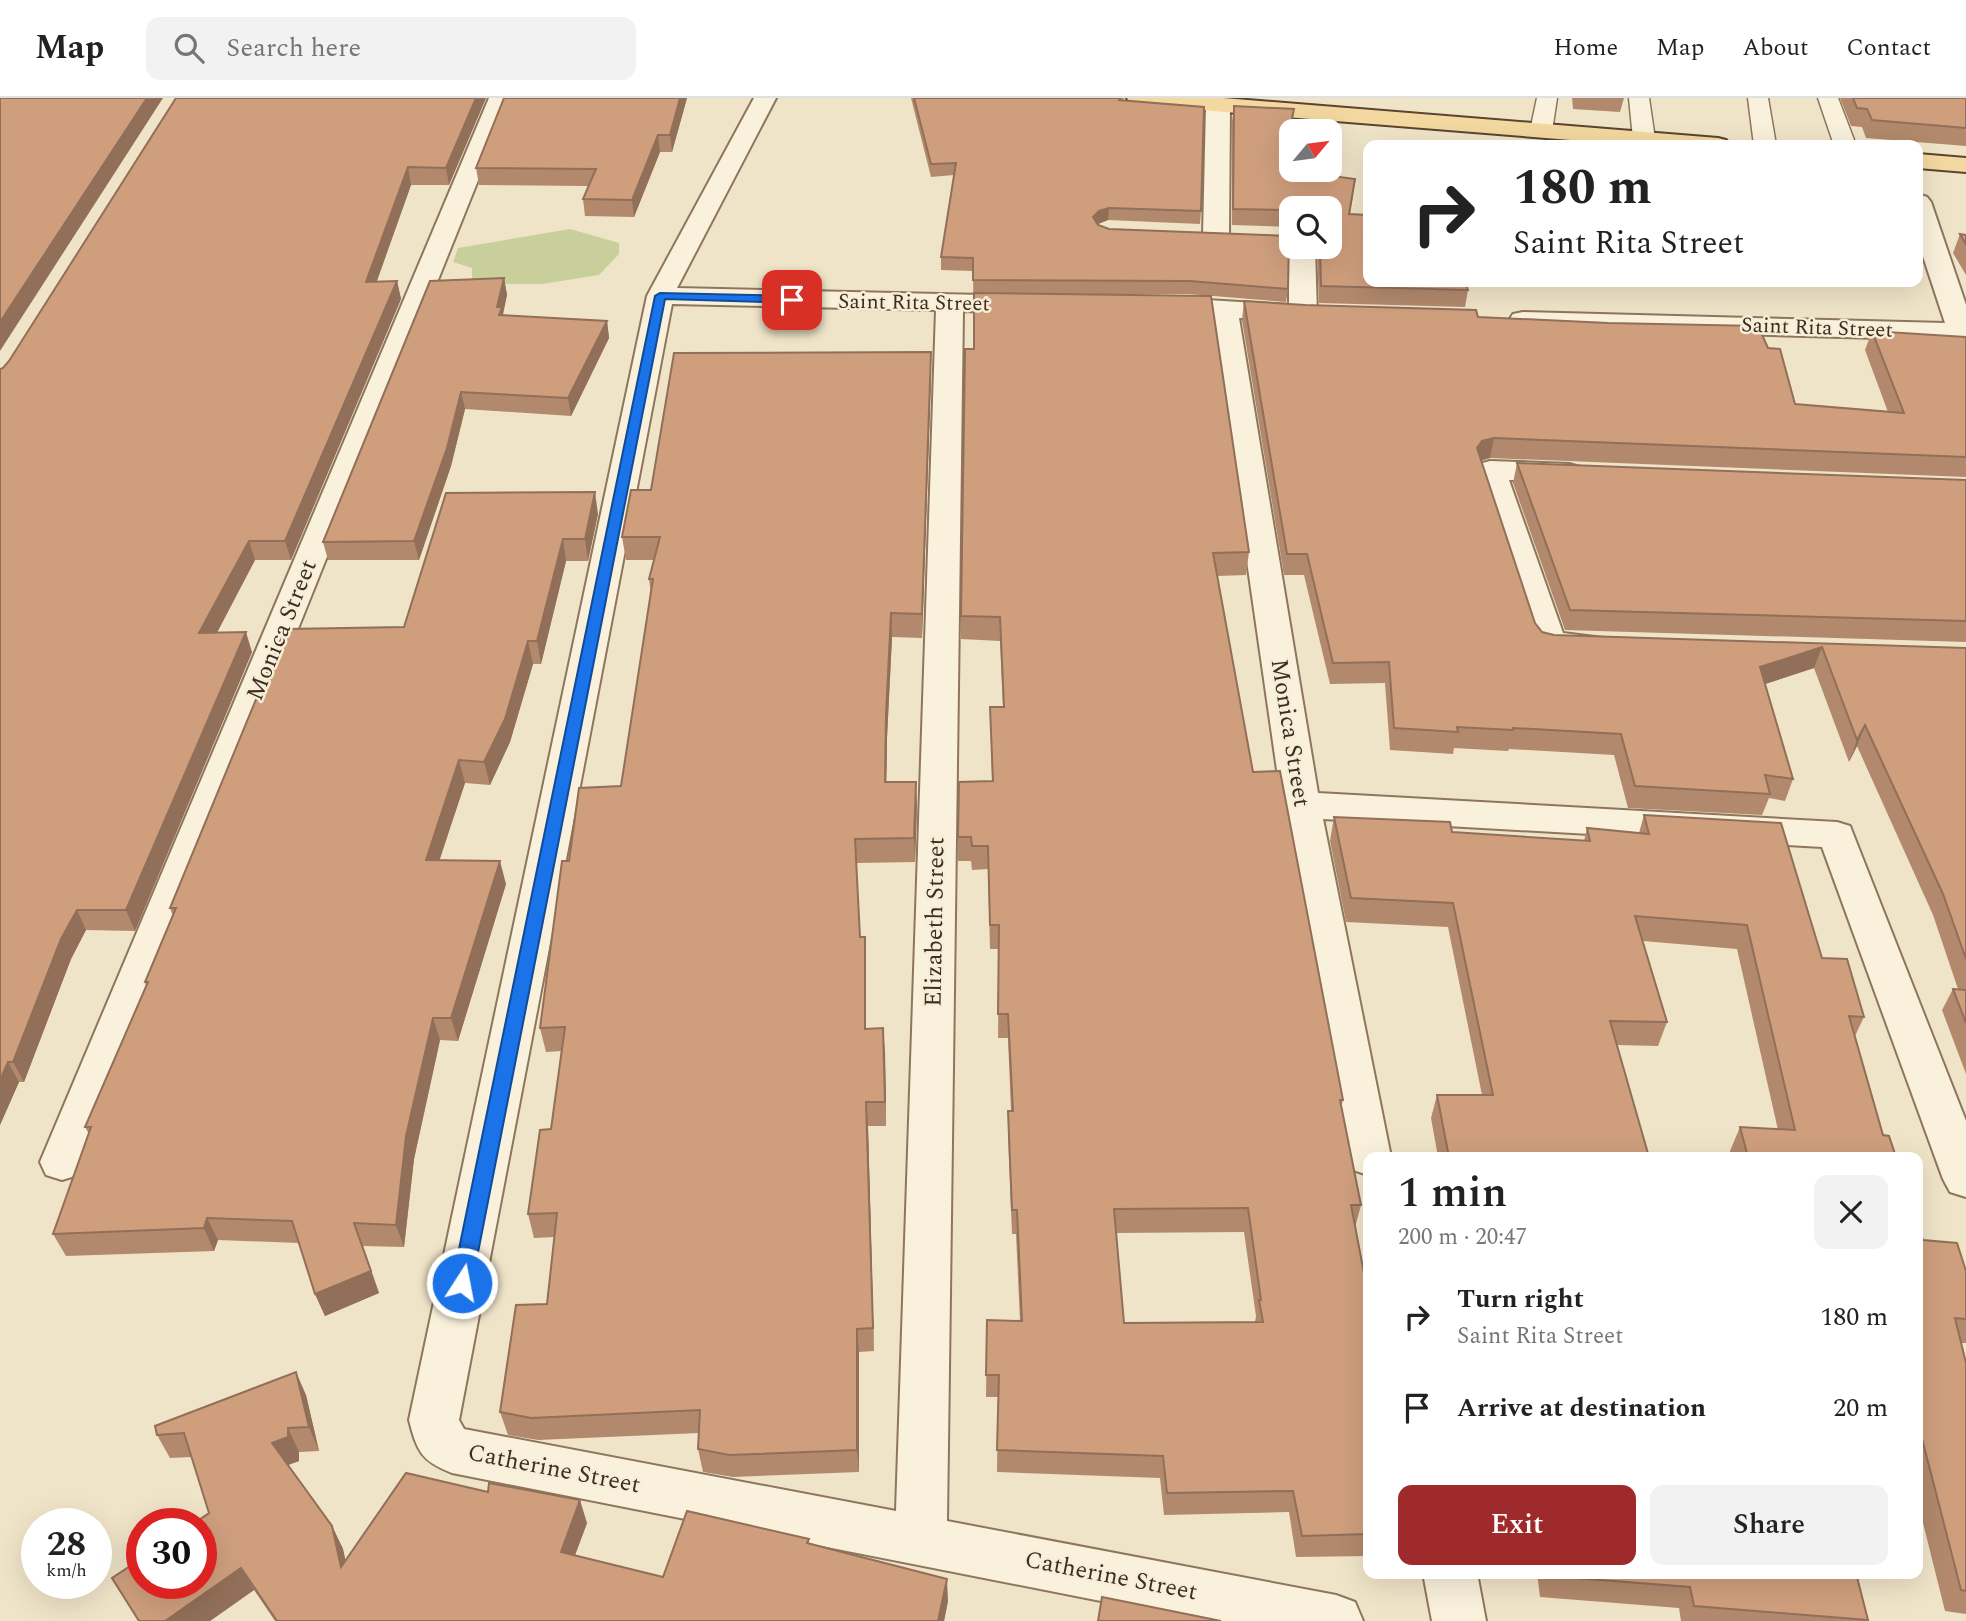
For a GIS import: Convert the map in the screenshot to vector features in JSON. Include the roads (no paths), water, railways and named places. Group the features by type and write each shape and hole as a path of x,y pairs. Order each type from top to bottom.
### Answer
{"main road":[{"path":"1138,98 1656,140"},
{"path":"1923,162 1966,165"}],"street":[{"name":"Monica Street","path":"62,1162 500,98"},
{"name":"Catherine Street","path":"765,98 660,296 434,1420 439,1440 452,1450 1336,1621"},
{"path":"1189,234 1228,235 1218,106"},
{"path":"1923,217 1964,337"},
{"path":"1294,259 1303,314"},
{"name":"Saint Rita Street","path":"660,296 950,304 1056,304"},
{"name":"Elizabeth Street","path":"921,1539 950,304"},
{"path":"1136,305 1331,315"},
{"name":"Monica Street","path":"1224,308 1301,805 1368,1152"},
{"name":"Saint Rita Street","path":"1497,320 1964,337"},
{"path":"1599,474 1490,470 1549,643 1618,645"},
{"path":"1301,805 1837,835 1966,1179"},
{"path":"1451,1579 1459,1621"}],"lane":[{"path":"1541,131 1548,98"},
{"path":"1639,98 1644,139"},
{"path":"1758,98 1764,140"},
{"path":"1829,98 1843,140"}]}
